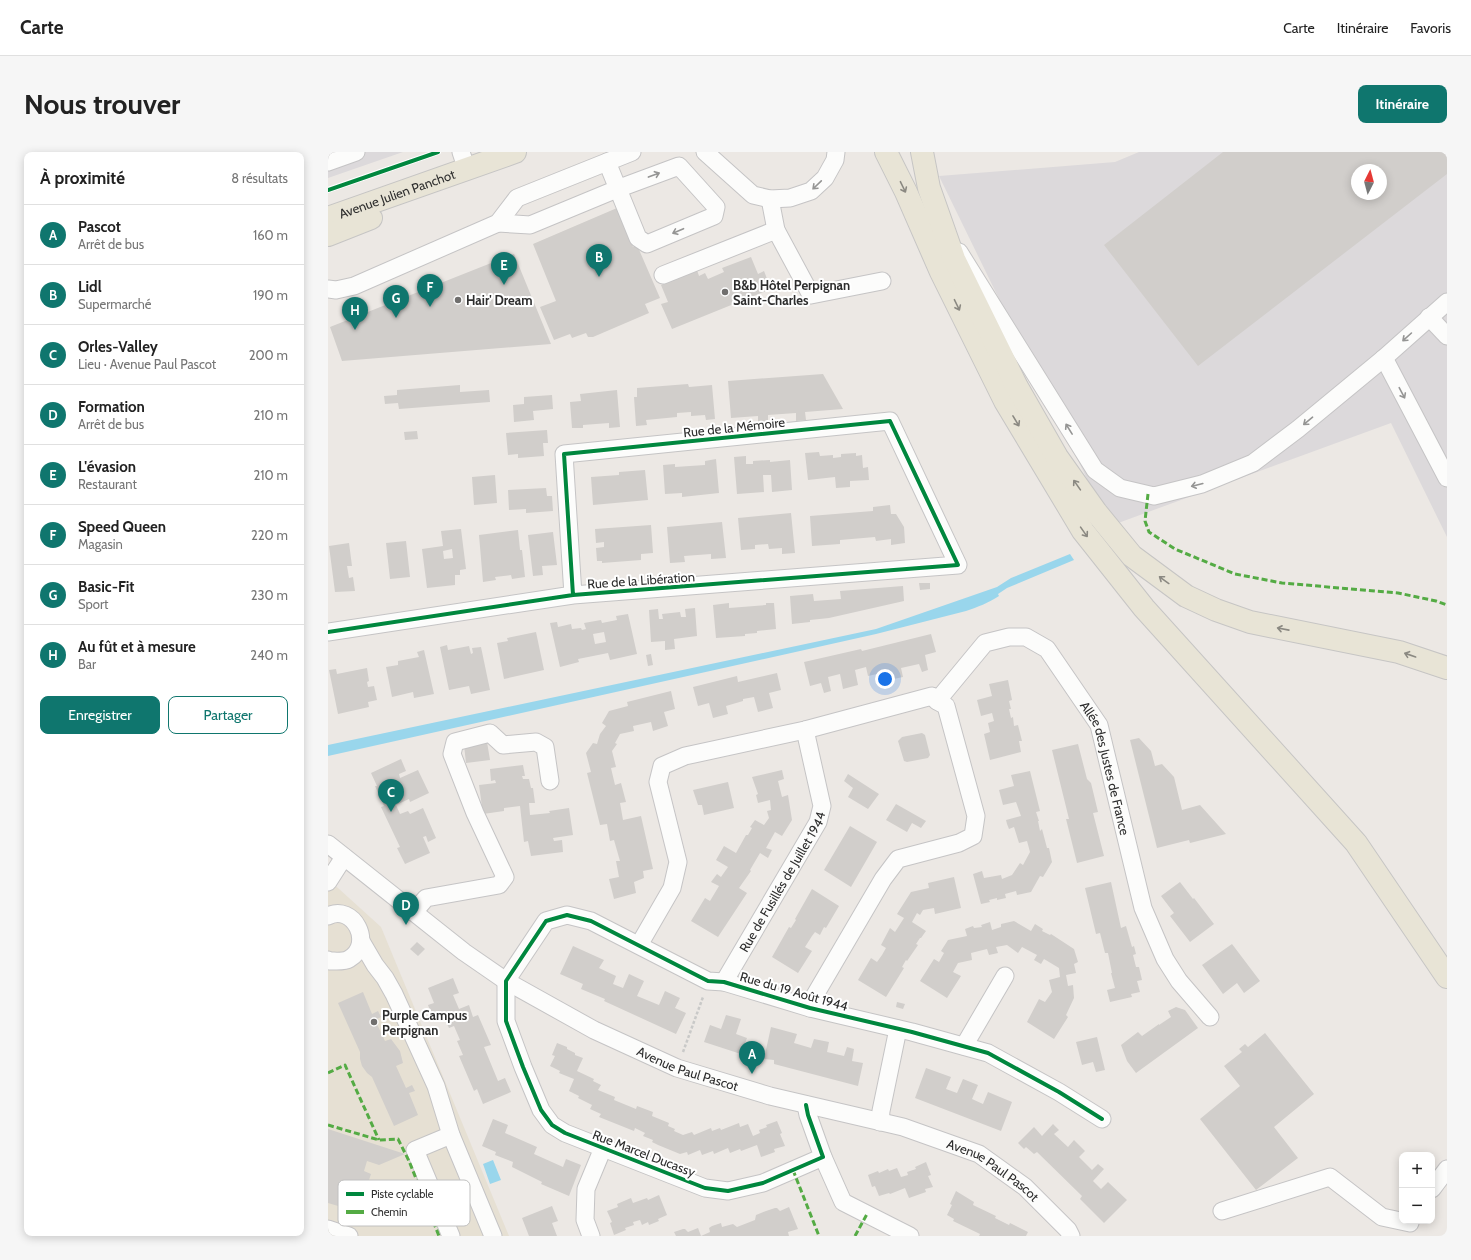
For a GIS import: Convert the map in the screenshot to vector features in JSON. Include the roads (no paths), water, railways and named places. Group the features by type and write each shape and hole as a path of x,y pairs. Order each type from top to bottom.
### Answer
{"main road":[{"name":"Avenue Julien Panchot","path":"328,218 464,161 515,152"},
{"path":"886,152 906,192 941,272 1005,401 1083,531 1144,608 1356,843 1447,977"},
{"path":"922,152 929,188 954,259 1017,387 1054,451 1096,512 1132,556 1186,596 1216,610 1250,622 1399,652 1447,668"},
{"name":"Avenue Julien Panchot","path":"328,235 397,207 464,161"}],"street":[{"path":"328,162 356,152"},
{"path":"498,223 517,198 632,152"},
{"path":"704,152 753,195 770,199 790,198 811,191 825,178 835,160 836,152"},
{"path":"328,289 336,290 354,286 498,223 530,225 617,188 679,166 716,207 714,216 647,244 638,238 617,188 606,162"},
{"path":"770,199 776,230 811,295 882,280"},
{"path":"943,227 1095,470 1120,488 1154,496 1202,484 1253,463 1298,430 1384,358 1447,302"},
{"path":"663,275 776,230"},
{"path":"1429,318 1447,336"},
{"path":"1384,358 1447,478"},
{"name":"Rue de la Mémoire","path":"573,595 564,454 890,421 958,565"},
{"name":"Rue de la Libération","path":"328,632 573,595 958,565"},
{"name":"Allée des Justes de France","path":"937,701 985,643 1008,637 1026,637 1047,649 1099,725 1143,908 1165,959 1179,981 1210,1017"},
{"path":"639,945 672,888 678,862 658,782 662,766 685,756 805,730 932,696 946,706 976,816 973,836 958,843 898,859 878,886 815,995 810,1008"},
{"name":"Rue de Fusillés de Juillet 1944","path":"716,981 818,822 822,806 805,730"},
{"path":"414,912 426,898 499,885 505,877 475,813 452,754 455,742 490,733 503,745 536,742 545,747 550,781"},
{"path":"328,882 333,850"},
{"name":"Avenue Paul Pascot","path":"333,850 464,952 506,981 594,1030 677,1068 770,1096 903,1127 979,1154 1026,1187 1068,1230 1071,1236"},
{"path":"329,913 343,914 352,919 360,928 361,941 394,994 436,1086 451,1135 470,1180"},
{"name":"Rue du 19 Août 1944","path":"506,981 546,921 567,915 591,921 716,981 810,1008 898,1029 988,1053 1059,1092 1102,1119"},
{"path":"348,960 356,953 361,941"},
{"path":"329,961 348,960 375,965"},
{"path":"964,1046 1005,976"},
{"name":"Rue Marcel Ducassy","path":"506,981 506,1021 523,1067 541,1110 552,1125 565,1133 705,1188 728,1191 763,1183 823,1158"},
{"path":"880,1122 898,1029"},
{"path":"806,1105 823,1158 843,1202 910,1236"},
{"path":"428,1180 415,1150 451,1135"},
{"path":"591,1236 585,1220 586,1188 603,1148"},
{"path":"1433,1188 1447,1169"},
{"path":"1222,1211 1330,1177 1382,1216 1409,1227"},
{"path":"470,1181 493,1236"},
{"path":"447,1226 451,1236"},
{"path":"328,1229 348,1236"}],"water":[{"path":"1070,554 1074,560 1007,588 998,594 999,596 983,605 966,611 876,634 328,756 328,745 876,629 997,587 1011,578"},
{"path":"493,1160 501,1180 490,1184 483,1164"}],"place":[{"name":"Lidl","path":"599,277"},
{"name":"L'évasion","path":"504,285"},
{"name":"B&b Hôtel Perpignan Saint-Charles","path":"725,292"},
{"name":"Hair' Dream","path":"458,300"},
{"name":"Speed Queen","path":"430,307"},
{"name":"Basic-Fit","path":"396,318"},
{"name":"Au fût et à mesure","path":"355,330"},
{"name":"Orles-Valley","path":"391,812"},
{"name":"Formation","path":"406,925"},
{"name":"Purple Campus Perpignan","path":"374,1022"},
{"name":"Pascot","path":"752,1074"}]}
